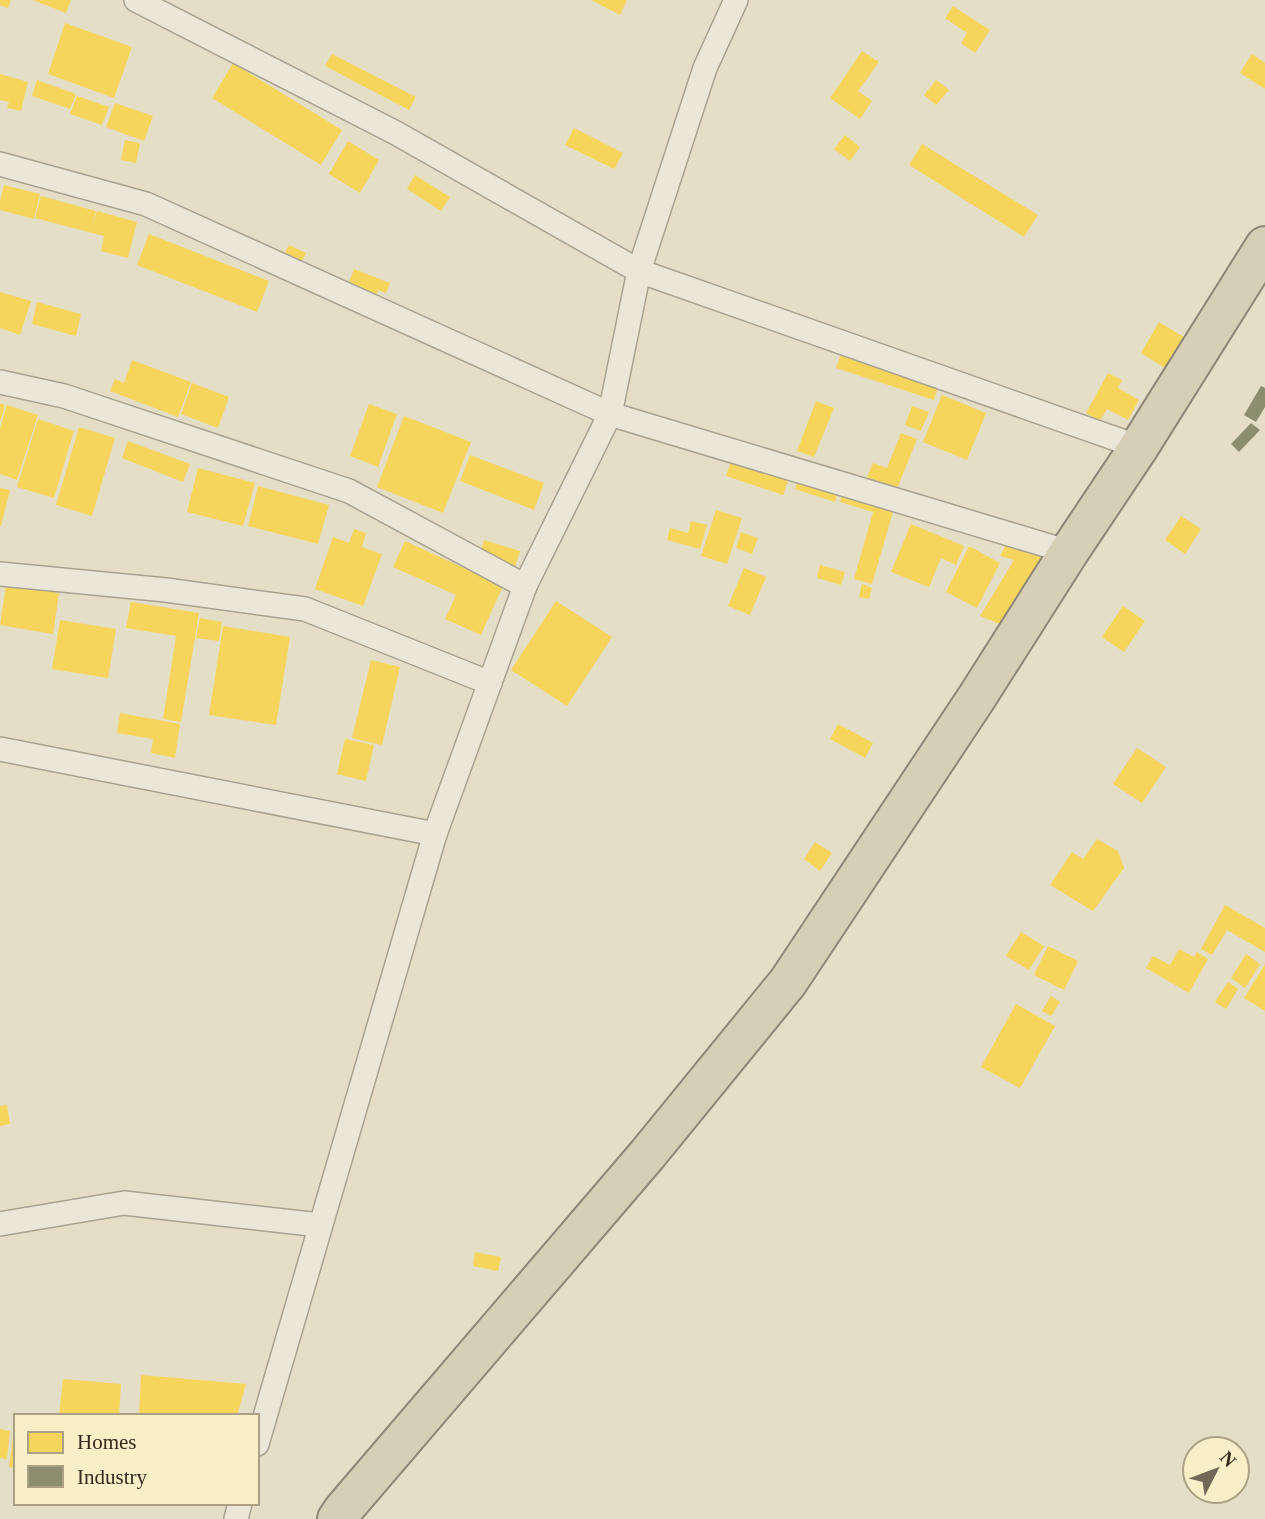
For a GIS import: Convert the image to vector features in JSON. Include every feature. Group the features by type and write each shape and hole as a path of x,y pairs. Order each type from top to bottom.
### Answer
{"highway":[{"path":"337,1519 647,1155 788,982 977,697 1265,246"}],"street":[{"path":"136,0 396,133 639,271 1139,447"},
{"path":"259,1437 435,834 525,586 610,414 639,271 705,68 736,0"},
{"path":"0,164 146,204 610,414 1069,552"},
{"path":"0,382 64,396 349,491 525,586"},
{"path":"0,574 166,590 305,608 490,683"},
{"path":"0,748 435,834"},
{"path":"0,1224 124,1203 320,1225"}],"building: Homes":[{"path":"0,0 11,0 8,8 0,5"},
{"path":"33,0 71,0 66,13"},
{"path":"591,0 627,0 620,15"},
{"path":"953,6 990,30 975,53 961,43 967,33 945,18"},
{"path":"65,23 132,47 114,98 48,74"},
{"path":"862,51 879,62 858,91 872,101 860,119 830,98"},
{"path":"332,54 416,97 409,110 325,66"},
{"path":"1252,54 1265,63 1265,89 1240,73"},
{"path":"233,63 342,130 321,165 212,98"},
{"path":"0,74 28,82 21,111 7,108 9,102 0,100"},
{"path":"37,80 76,94 70,109 32,96"},
{"path":"936,80 949,90 936,105 924,95"},
{"path":"77,96 109,107 102,125 70,114"},
{"path":"115,103 153,116 144,141 106,127"},
{"path":"574,128 623,153 614,169 565,145"},
{"path":"845,135 860,147 850,161 834,149"},
{"path":"125,140 140,143 136,163 121,160"},
{"path":"348,141 379,160 360,193 329,174"},
{"path":"922,144 1038,215 1024,237 909,165"},
{"path":"415,175 450,197 441,211 407,189"},
{"path":"4,185 40,194 34,219 0,210"},
{"path":"41,196 96,211 92,227 97,211 137,222 128,258 101,251 104,236 35,218"},
{"path":"149,234 269,281 257,312 137,265"},
{"path":"289,245 306,253 298,269 281,260"},
{"path":"354,269 390,283 386,293 378,290 374,300 346,290"},
{"path":"0,292 31,301 20,335 0,328"},
{"path":"37,302 81,314 76,336 32,324"},
{"path":"1159,322 1184,337 1165,368 1141,353"},
{"path":"842,351 939,383 934,400 836,368"},
{"path":"132,360 191,382 178,417 110,391 115,379 124,383"},
{"path":"1108,373 1122,380 1118,388 1139,400 1128,420 1107,409 1100,421 1086,413"},
{"path":"192,383 229,397 218,428 181,414"},
{"path":"942,395 986,413 967,460 923,442"},
{"path":"816,401 834,408 814,457 797,451"},
{"path":"0,403 5,405 1,420 0,420"},
{"path":"369,404 397,414 378,467 350,456"},
{"path":"7,405 38,415 17,480 0,474 0,428"},
{"path":"912,406 929,412 921,431 905,425"},
{"path":"404,416 471,442 443,513 377,487"},
{"path":"38,419 74,431 54,498 17,487"},
{"path":"79,427 115,438 92,516 56,505"},
{"path":"901,433 917,439 897,489 867,477 873,463 887,468"},
{"path":"128,441 190,464 183,482 122,458"},
{"path":"470,455 544,483 534,510 460,481"},
{"path":"733,455 790,475 783,495 726,476"},
{"path":"198,468 255,483 243,526 187,512"},
{"path":"800,475 839,488 835,502 795,489"},
{"path":"258,486 329,505 318,544 248,526"},
{"path":"0,488 10,490 1,526 0,526"},
{"path":"843,490 895,505 872,584 854,579 873,512 840,502"},
{"path":"716,510 742,518 727,564 701,556"},
{"path":"1181,516 1201,529 1185,554 1165,540"},
{"path":"691,521 707,525 700,549 667,540 670,528 688,533"},
{"path":"911,524 964,546 956,565 941,558 929,587 891,572"},
{"path":"354,529 366,533 362,547 382,554 363,606 315,589 333,537 349,543"},
{"path":"741,532 758,538 752,554 736,548"},
{"path":"1009,539 1046,552 1002,625 980,616 1014,560 1000,556"},
{"path":"484,540 520,551 515,567 479,556"},
{"path":"405,541 503,586 481,635 445,619 456,595 393,567"},
{"path":"969,546 1000,563 977,608 946,592"},
{"path":"820,565 845,572 841,585 817,578"},
{"path":"744,568 766,577 750,615 728,606"},
{"path":"6,584 59,593 53,634 0,625"},
{"path":"862,584 872,588 869,599 859,597"},
{"path":"556,601 612,637 567,706 511,670"},
{"path":"131,602 199,613 181,722 163,719 176,636 126,628"},
{"path":"1123,606 1145,621 1124,652 1102,637"},
{"path":"200,618 222,622 219,641 196,638"},
{"path":"60,620 116,629 108,678 52,669"},
{"path":"223,626 290,637 276,725 209,715"},
{"path":"371,660 400,667 382,745 352,738"},
{"path":"120,713 180,724 175,758 151,753 153,739 117,733"},
{"path":"838,724 873,743 865,758 830,739"},
{"path":"345,739 374,745 366,781 337,774"},
{"path":"1137,748 1166,767 1142,803 1113,784"},
{"path":"1097,839 1118,851 1124,868 1093,911 1050,885 1072,852 1083,859"},
{"path":"815,842 832,853 820,871 804,859"},
{"path":"1225,905 1265,928 1265,952 1227,930 1212,955 1201,949"},
{"path":"1021,932 1044,946 1029,970 1006,956"},
{"path":"1048,946 1078,961 1064,990 1034,975"},
{"path":"1179,949 1194,957 1197,952 1208,959 1189,993 1146,968 1153,956 1170,965"},
{"path":"1246,954 1260,964 1245,988 1231,978"},
{"path":"1265,964 1265,1011 1244,998"},
{"path":"1228,982 1238,989 1226,1009 1215,1002"},
{"path":"1051,996 1060,1002 1051,1016 1042,1011"},
{"path":"1016,1004 1055,1026 1020,1088 981,1067"},
{"path":"7,1105 10,1124 0,1126 0,1106"},
{"path":"475,1252 501,1257 498,1271 473,1266"},
{"path":"141,1375 246,1384 238,1414 139,1414"},
{"path":"63,1379 121,1384 119,1414 59,1414"},
{"path":"0,1429 10,1431 7,1459 0,1458"},
{"path":"14,1430 14,1468 9,1467"}],"building: Industry":[{"path":"1261,386 1265,388 1265,407 1256,422 1244,415"},
{"path":"1251,423 1260,430 1239,452 1231,444"}]}
